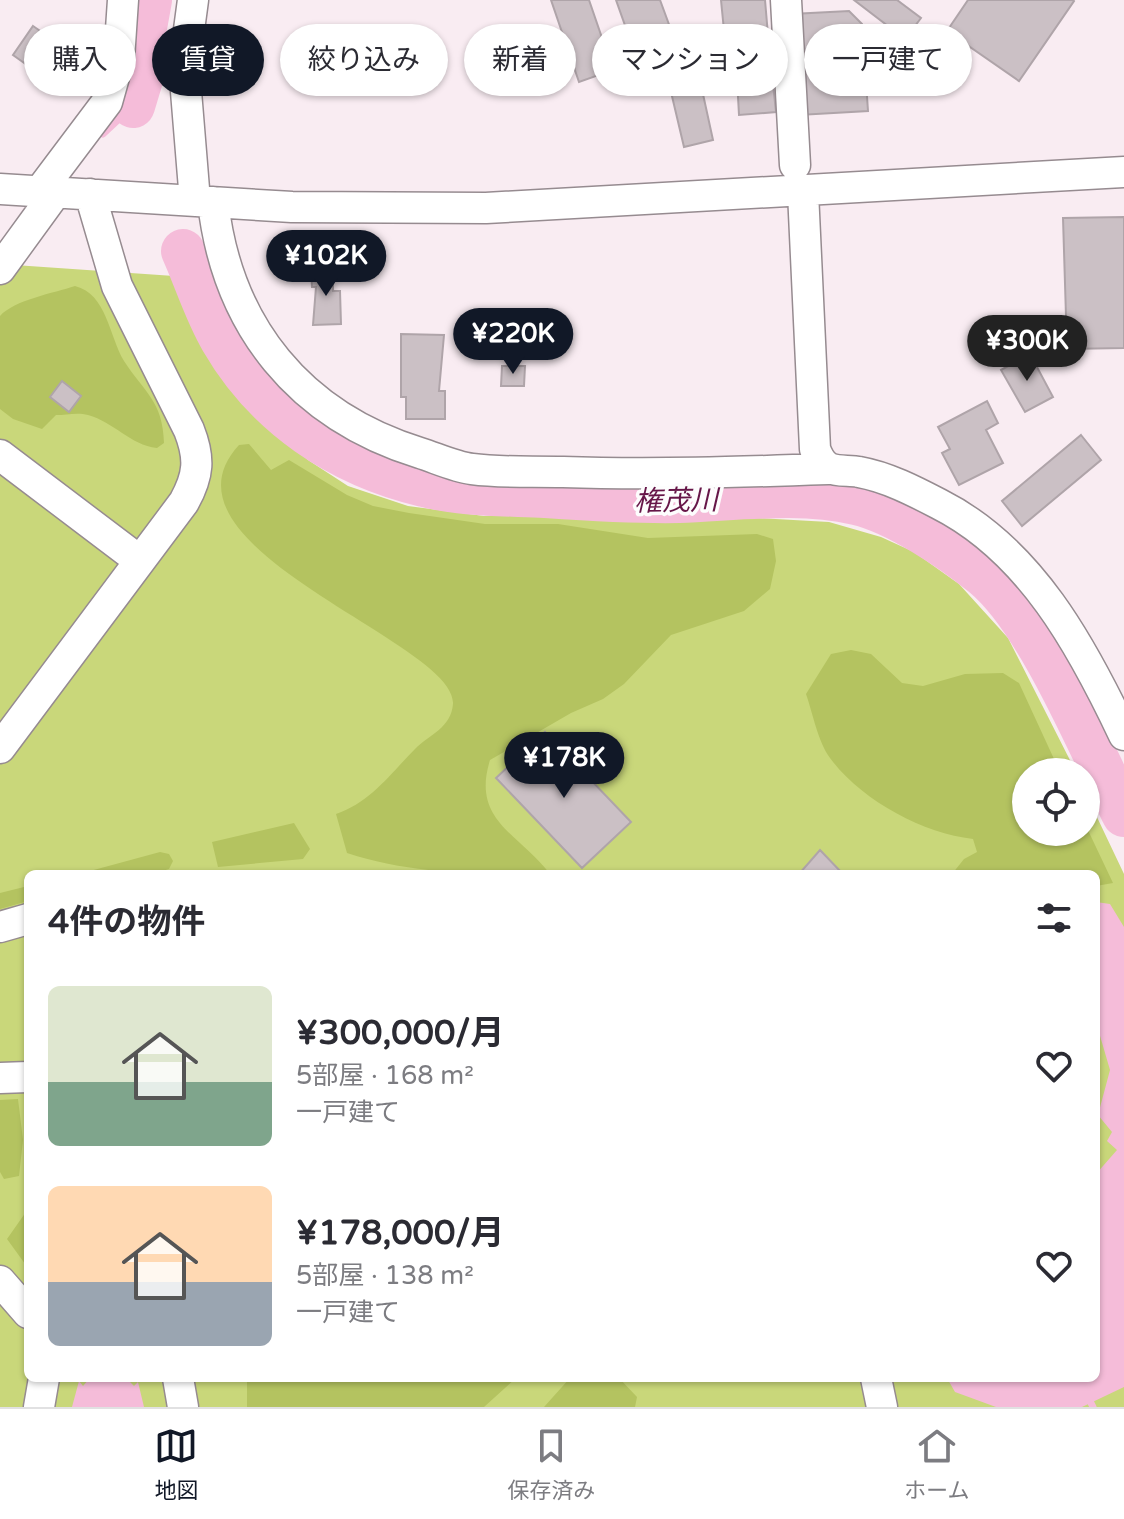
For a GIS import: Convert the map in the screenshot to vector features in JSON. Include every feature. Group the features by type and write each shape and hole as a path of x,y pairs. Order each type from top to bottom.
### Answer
{"street":[{"path":"0,269 107,102 119,59 123,0"},
{"path":"193,0 184,67 204,202 238,294 256,330 308,397 350,425 400,447 471,469 663,475 831,469 860,472 895,483 961,515 983,530 1052,603 1102,687 1124,735"},
{"path":"786,0 815,449 821,462 831,469"},
{"path":"0,189 204,202 486,208 799,178 1124,172"},
{"path":"0,748 193,485 197,449 117,286 90,194"},
{"path":"0,455 140,561"},
{"path":"0,927 24,920"},
{"path":"0,1078 24,1077"},
{"path":"0,1281 24,1308"},
{"path":"39,1407 43,1382"},
{"path":"179,1382 183,1407"},
{"path":"877,1382 882,1407"}],"green space":[{"path":"0,264 174,276 210,354 241,394 308,460 348,486 408,506 484,516 627,511 829,522 881,537 914,552 959,584 1008,638 1069,758 1012,758 1012,846 1100,846 1100,823 1124,874 1124,1407 0,1407"},
{"path":"75,286 86,290 101,307 124,361 156,407 164,443 157,448 138,443 88,415 56,415 42,429 13,419 0,409 0,316 24,301"},
{"path":"249,444 271,470 289,460 347,495 373,506 409,513 485,524 558,524 648,538 757,534 773,539 776,561 770,589 744,611 671,635 624,684 603,699 571,713 490,760 486,781 492,812 547,870 431,870 372,860 347,853 336,814 360,802 444,725 453,704 441,679 408,652 312,590 266,556 233,520 221,483 239,445"},
{"path":"851,650 871,654 902,683 923,686 965,674 1003,673 1019,683 1054,758 1012,758 1012,846 1095,846 1113,883 1100,885 1100,870 955,870 964,859 977,852 973,839 953,836 914,822 858,788 830,758 822,744 806,694 831,654"},
{"path":"294,823 310,849 303,859 218,867 212,842"},
{"path":"160,852 169,854 173,861 166,870 94,870"},
{"path":"24,887 24,902 0,909 0,893"},
{"path":"18,1099 23,1140 19,1176 4,1179 0,1172 0,1100"},
{"path":"24,1215 24,1262 7,1239"},
{"path":"247,1382 512,1382 484,1407 247,1407"},
{"path":"566,1382 623,1382 637,1397 635,1407 544,1407"}],"shaded area":[{"path":"1100,903 1110,904 1124,927 1124,1387 1082,1407 996,1407 955,1392 949,1382 1100,1382 1100,1169 1117,1150 1107,1141 1112,1132 1100,1117 1110,1070 1100,1036"},
{"path":"79,1382 83,1386 86,1382 130,1382 134,1386 138,1382 144,1407 72,1407"}],"building":[{"path":"551,0 589,0 597,24 592,24 592,77 579,82 576,73 576,24 559,24"},
{"path":"616,0 660,0 669,24 625,24"},
{"path":"721,0 765,0 767,24 723,24"},
{"path":"854,0 897,0 921,18 916,24 885,24"},
{"path":"968,0 1074,1 1019,81 972,48 972,24 952,24"},
{"path":"849,11 862,24 804,24 804,96 867,96 868,111 799,115 792,14"},
{"path":"24,39 24,63 13,55"},
{"path":"672,96 703,96 713,140 684,147"},
{"path":"738,96 774,96 776,112 739,115"},
{"path":"1124,217 1124,348 1067,349 1063,218"},
{"path":"333,268 333,291 340,291 341,324 313,325 316,287 312,287 311,269"},
{"path":"401,334 444,335 439,391 445,391 445,419 406,419 406,397 401,397"},
{"path":"1030,354 1053,397 1025,412 1001,370"},
{"path":"502,366 525,366 524,386 501,386"},
{"path":"62,381 81,396 69,412 50,397"},
{"path":"987,401 998,423 986,430 1003,463 959,485 942,453 950,449 938,427"},
{"path":"1081,435 1101,460 1022,526 1002,501"},
{"path":"545,732 631,822 582,868 496,778"},
{"path":"820,850 839,870 802,870"}],"waterway":[{"name":"権茂川","path":"133,106 146,63 144,33 150,0"},
{"path":"103,134 133,106"},
{"name":"権茂川","path":"183,251 216,330 260,392 308,434 363,465 439,488 484,494 646,501 790,496 835,499 888,514 922,533 983,575 1024,622 1062,687 1124,815"},
{"path":"1091,1403 1093,1407"}]}
